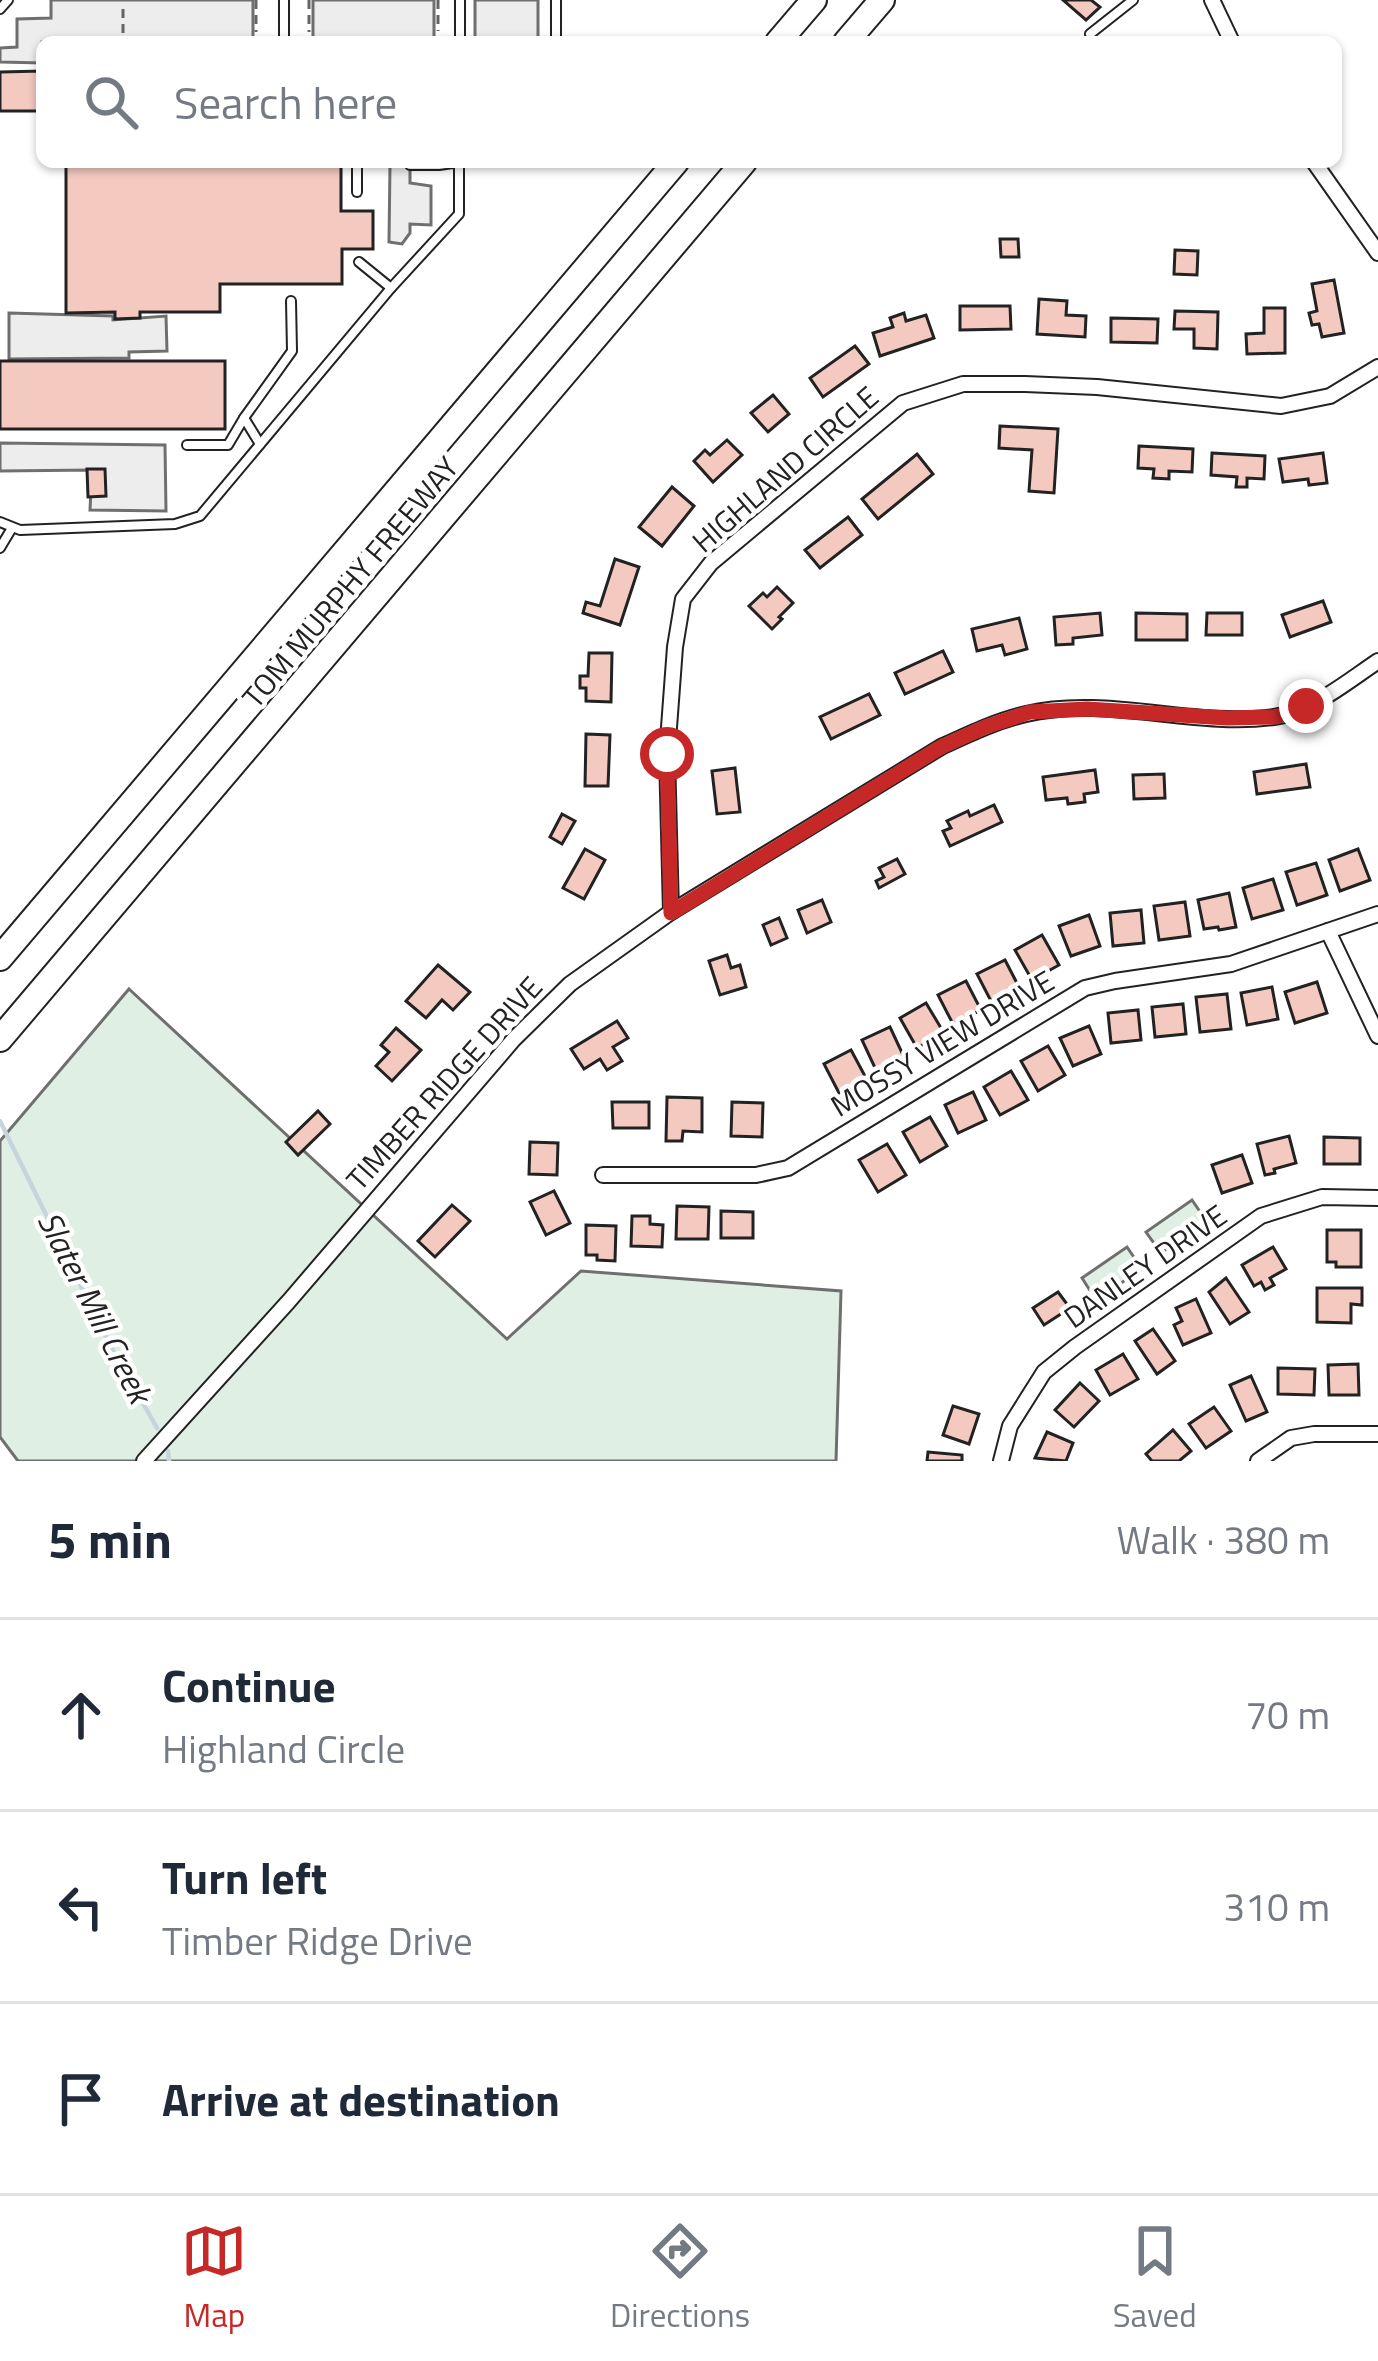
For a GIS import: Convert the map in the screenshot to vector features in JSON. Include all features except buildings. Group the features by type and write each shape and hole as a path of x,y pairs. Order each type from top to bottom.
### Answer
{"highway":[{"path":"772,36 798,0"},
{"path":"783,36 814,0"},
{"path":"851,36 882,0"},
{"name":"TOM MURPHY FREEWAY","path":"0,958 671,168"},
{"name":"TOM MURPHY FREEWAY","path":"0,1039 739,168"}],"street":[{"path":"1212,0 1229,36"},
{"path":"1318,168 1378,253"},
{"name":"HIGHLAND CIRCLE","path":"671,913 667,754 683,599 711,563 903,403 963,383 1025,383 1281,406 1330,396 1378,367"},
{"name":"TIMBER RIDGE DRIVE","path":"144,1461 514,1040 570,985 671,913 941,747 985,727 1030,712 1087,709 1276,717 1306,706 1378,661"},
{"name":"MOSSY VIEW DRIVE","path":"603,1175 756,1175 788,1168 1085,988 1232,964 1378,914"},
{"path":"1328,931 1378,1036"},
{"name":"DANLEY DRIVE","path":"1001,1461 1010,1426 1044,1372 1262,1216 1322,1197 1378,1198"},
{"path":"1258,1461 1291,1438 1378,1434"}],"lane":[{"path":"0,9 8,0"},
{"path":"284,0 284,36"},
{"path":"460,0 460,36"},
{"path":"556,0 556,36"},
{"path":"1090,34 1133,0"},
{"path":"357,168 357,192"},
{"path":"0,522 12,529 175,524 200,516 459,214 459,168"},
{"path":"359,262 391,288"},
{"path":"187,445 228,445 292,350 291,301"},
{"path":"244,418 260,444"},
{"path":"0,548 12,529"}],"path":[{"path":"256,0 256,32"},
{"path":"309,0 309,32"},
{"path":"438,0 438,31"},
{"path":"123,9 123,33"}],"green space":[{"path":"129,989 507,1339 581,1271 841,1291 836,1461 18,1461 0,1437 0,1141"},
{"path":"1192,1200 1207,1222 1161,1253 1146,1232"},
{"path":"1127,1247 1142,1269 1096,1300 1082,1278"}],"shaded area":[{"path":"51,0 253,0 253,36 36,36 36,63 0,62 0,48 17,47 17,19 51,18"},
{"path":"313,0 434,0 434,36 313,36"},
{"path":"475,0 538,0 538,36 475,36"},
{"path":"390,168 410,168 410,183 431,186 431,225 410,224 402,244 389,242"},
{"path":"9,313 113,316 113,320 166,316 167,351 129,352 129,358 9,359"},
{"path":"0,443 165,445 166,511 90,510 92,470 0,471"}],"waterway":[{"name":"Slater Mill Creek","path":"0,1121 110,1345 157,1428"},
{"name":"Slater Mill Creek","path":"168,1451 169,1461"}],"route":[{"path":"667,754 671,913 941,747 1030,712 1087,709 1276,717 1306,706"}]}
